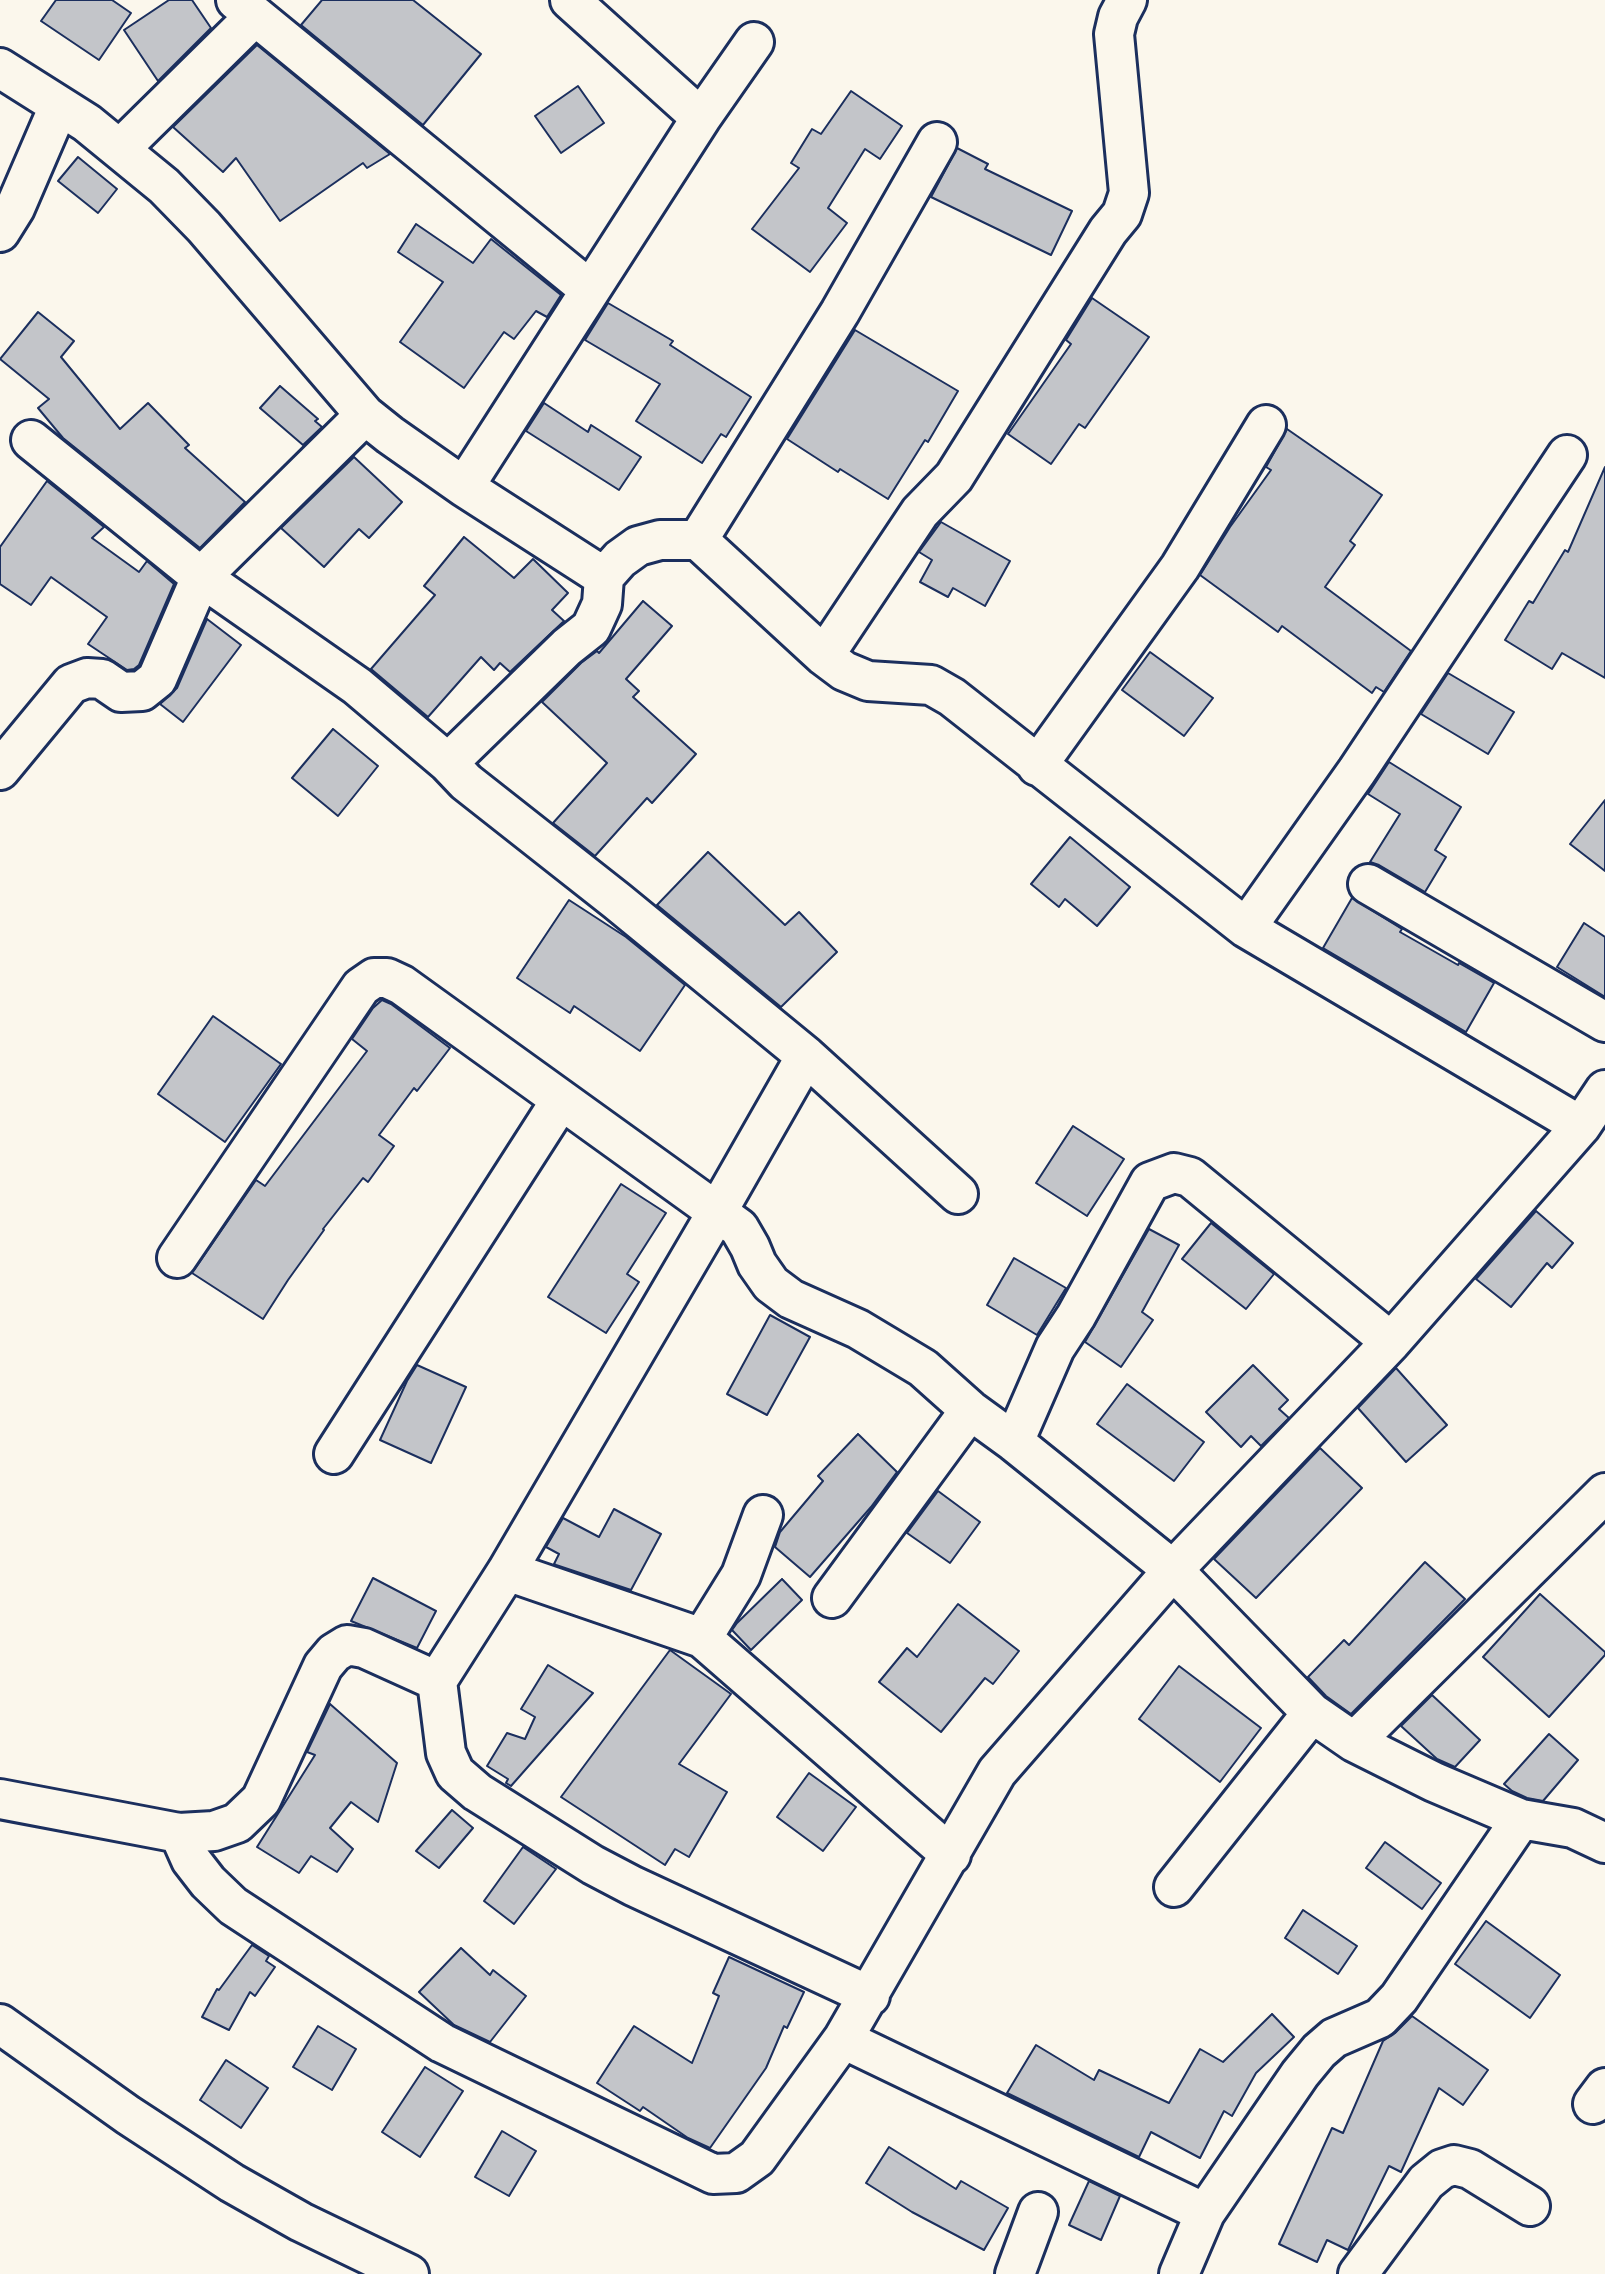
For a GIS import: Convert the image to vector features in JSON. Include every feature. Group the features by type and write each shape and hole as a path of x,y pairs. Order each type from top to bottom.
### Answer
{"street":[{"path":"570,0 701,118"},
{"path":"824,656 920,512 954,477 1108,231 1122,214 1129,193 1114,34 1118,16 1127,0"},
{"path":"120,149 246,8 590,290"},
{"path":"464,487 701,118 754,42"},
{"path":"0,68 87,123 164,186 204,227 365,415 464,487 604,577"},
{"path":"0,232 15,208 59,106"},
{"path":"698,540 840,312 937,142"},
{"path":"0,770 71,684 87,678 102,679 121,692 142,691 157,678 201,577 365,415"},
{"path":"1037,766 1181,567 1266,425"},
{"path":"31,440 201,577 357,686 448,763 466,782 806,1056 958,1194"},
{"path":"1246,928 1357,771 1567,455"},
{"path":"448,763 567,647 591,628 602,604 604,577 620,559 638,547 660,540 698,540 824,656 844,671 869,681 931,685 952,697 1246,928 1581,1126"},
{"path":"1368,884 1605,1022"},
{"path":"177,1258 361,987 374,978 387,978 402,985 739,1228 757,1264 771,1284 791,1299 858,1329 923,1368 970,1410 1014,1442 1173,1570 1312,1713 1354,1742 1434,1782 1521,1819 1573,1828 1605,1843"},
{"path":"806,1056 507,1571 437,1681 446,1754 455,1773 477,1792 623,1881 870,1996"},
{"path":"179,1833 191,1860 208,1882 233,1906 442,2043 713,2174 736,2173 757,2158 843,2039 997,1772 1173,1570 1391,1342 1581,1126 1605,1090"},
{"path":"334,1454 561,1100"},
{"path":"1014,1442 1055,1348 1076,1316 1150,1182 1174,1173 1190,1177 1391,1342"},
{"path":"832,1598 970,1410"},
{"path":"1354,1742 1605,1493"},
{"path":"702,1638 741,1575 763,1515"},
{"path":"507,1571 702,1638 951,1855"},
{"path":"0,1799 179,1833 214,1831 237,1823 261,1800 323,1666 334,1653 346,1645 364,1648 437,1681"},
{"path":"1174,1886 1312,1713"},
{"path":"1179,2274 1205,2213 1300,2074 1334,2038 1380,2018 1399,1998 1521,1819"},
{"path":"0,2024 128,2115 232,2183 301,2222 409,2274"},
{"path":"843,2039 1205,2213"},
{"path":"1358,2274 1426,2182 1442,2169 1454,2165 1470,2169 1530,2206"},
{"path":"1015,2274 1038,2212"}],"building":[{"path":"56,0 112,0 131,13 99,60 41,21"},
{"path":"169,0 192,0 211,28 158,81 124,30"},
{"path":"322,0 413,0 481,54 423,125 301,25"},
{"path":"257,45 390,154 367,168 363,163 280,221 236,158 223,172 173,127"},
{"path":"578,86 604,123 561,153 535,116"},
{"path":"851,91 902,126 880,159 865,149 828,208 847,223 810,272 752,229 799,168 791,163 812,129 821,134"},
{"path":"957,148 988,164 985,169 1072,211 1051,255 931,197"},
{"path":"78,157 117,189 98,213 58,181"},
{"path":"416,224 473,263 491,239 561,295 547,317 536,311 514,339 504,332 464,388 400,342 443,282 398,252"},
{"path":"1092,298 1149,337 1085,428 1079,424 1051,464 1008,434 1071,344 1066,340"},
{"path":"608,303 673,341 670,345 751,397 726,437 721,434 702,463 636,421 660,384 585,340"},
{"path":"38,312 74,341 61,357 120,429 148,403 189,445 185,448 245,502 200,548 63,438 38,408 49,399 0,359"},
{"path":"855,330 958,391 928,442 925,440 888,499 840,469 838,472 787,439"},
{"path":"280,386 318,419 315,421 322,427 303,445 260,408"},
{"path":"544,403 588,432 591,425 641,457 619,490 526,431"},
{"path":"1287,429 1382,495 1350,541 1355,545 1325,587 1411,651 1384,692 1376,687 1372,693 1282,626 1278,632 1200,575 1271,470 1266,467"},
{"path":"354,457 402,502 369,538 359,529 324,567 281,528"},
{"path":"1605,467 1605,678 1562,653 1552,669 1505,640 1529,601 1533,603 1565,550 1568,552"},
{"path":"47,481 104,527 92,538 139,572 147,561 174,584 139,665 134,669 127,670 88,644 107,617 51,577 31,605 0,584 0,547"},
{"path":"941,522 1010,561 985,606 953,588 948,597 920,582 932,560 919,552"},
{"path":"464,537 514,578 533,559 568,593 552,610 564,621 510,672 500,663 494,670 481,657 428,717 371,669 435,595 424,586"},
{"path":"643,601 672,626 626,679 639,691 633,697 696,754 652,803 647,798 595,856 553,823 607,763 542,702 581,663 597,651 599,653"},
{"path":"207,619 241,645 183,722 160,704 177,688"},
{"path":"1150,652 1213,698 1184,736 1122,690"},
{"path":"1448,673 1514,712 1488,754 1421,714"},
{"path":"333,729 378,766 338,816 292,778"},
{"path":"1389,762 1461,807 1435,850 1446,857 1425,892 1370,862 1400,814 1368,794"},
{"path":"1605,800 1605,871 1570,844"},
{"path":"1070,837 1130,887 1097,926 1065,899 1059,907 1031,884"},
{"path":"708,852 785,925 799,912 837,952 781,1007 657,905"},
{"path":"1352,898 1402,929 1400,932 1494,983 1466,1032 1323,948"},
{"path":"569,900 626,937 685,985 640,1051 574,1006 570,1013 517,978"},
{"path":"1584,923 1605,937 1605,997 1557,967"},
{"path":"382,1000 450,1048 417,1091 414,1088 379,1135 394,1146 368,1182 363,1178 323,1229 263,1319 192,1273 256,1180 265,1186 367,1051 352,1039 373,1008"},
{"path":"213,1016 281,1064 225,1142 158,1094"},
{"path":"1073,1126 1124,1159 1087,1216 1036,1183"},
{"path":"621,1184 666,1213 627,1274 639,1282 606,1333 548,1297"},
{"path":"1536,1211 1573,1243 1552,1268 1547,1263 1511,1307 1476,1279"},
{"path":"1211,1223 1274,1274 1246,1309 1182,1259"},
{"path":"1149,1229 1179,1245 1142,1312 1153,1320 1121,1367 1085,1342"},
{"path":"1014,1258 1066,1288 1037,1335 987,1305"},
{"path":"770,1315 810,1337 767,1415 727,1394"},
{"path":"417,1365 466,1387 431,1463 380,1440"},
{"path":"1253,1365 1288,1400 1279,1409 1289,1418 1261,1446 1251,1436 1241,1447 1206,1412"},
{"path":"1396,1368 1447,1425 1406,1462 1358,1408"},
{"path":"1127,1384 1204,1442 1174,1481 1097,1424"},
{"path":"858,1434 897,1472 871,1507 810,1577 775,1547 780,1532 823,1481 818,1476"},
{"path":"1320,1448 1362,1488 1256,1598 1214,1559"},
{"path":"938,1491 980,1522 950,1563 907,1533"},
{"path":"614,1509 661,1534 631,1590 554,1564 559,1554 546,1547 563,1518 599,1537"},
{"path":"1425,1562 1465,1599 1351,1714 1326,1696 1308,1677 1344,1640 1349,1645"},
{"path":"373,1578 436,1611 417,1648 351,1621"},
{"path":"782,1579 802,1600 751,1650 732,1630"},
{"path":"1540,1594 1605,1652 1549,1717 1483,1657"},
{"path":"958,1604 1019,1651 993,1684 985,1678 941,1732 879,1682 907,1648 917,1657"},
{"path":"670,1650 731,1694 679,1764 727,1792 689,1857 675,1849 665,1865 561,1797"},
{"path":"548,1665 593,1693 511,1786 506,1783 508,1779 487,1766 507,1733 525,1739 535,1717 521,1709"},
{"path":"1179,1666 1261,1728 1220,1782 1139,1719"},
{"path":"1432,1695 1480,1740 1455,1767 1437,1759 1401,1726"},
{"path":"330,1704 397,1763 378,1822 351,1802 330,1828 353,1849 337,1872 311,1856 299,1873 257,1847 315,1755 307,1752"},
{"path":"1549,1734 1578,1760 1543,1801 1512,1791 1504,1784"},
{"path":"809,1773 856,1807 823,1851 777,1817"},
{"path":"452,1810 473,1828 439,1868 416,1851"},
{"path":"1385,1842 1441,1883 1422,1909 1366,1868"},
{"path":"523,1847 556,1869 514,1924 484,1901"},
{"path":"1303,1910 1357,1946 1338,1974 1285,1938"},
{"path":"1486,1921 1560,1975 1530,2018 1455,1964"},
{"path":"252,1945 269,1956 266,1961 275,1967 255,1996 250,1992 229,2030 202,2017 217,1989 219,1990"},
{"path":"461,1948 490,1975 493,1970 526,1996 490,2042 454,2025 419,1992"},
{"path":"729,1957 804,1992 787,2028 784,2026 766,2068 710,2148 688,2138 643,2107 640,2111 597,2083 634,2026 692,2063 719,1996 713,1993"},
{"path":"1272,2014 1294,2037 1256,2073 1232,2116 1224,2111 1200,2158 1151,2132 1139,2157 1007,2093 1036,2045 1094,2080 1099,2070 1169,2103 1200,2049 1223,2062"},
{"path":"1412,2016 1488,2070 1463,2105 1439,2088 1401,2172 1389,2166 1348,2250 1327,2240 1317,2262 1279,2244 1332,2128 1343,2133 1383,2041"},
{"path":"318,2026 356,2049 332,2090 293,2067"},
{"path":"226,2060 268,2088 241,2128 200,2100"},
{"path":"425,2067 463,2091 420,2157 382,2132"},
{"path":"502,2131 536,2151 509,2196 475,2177"},
{"path":"889,2147 956,2189 961,2181 1008,2208 984,2250 912,2212 866,2183"},
{"path":"1089,2181 1120,2196 1101,2240 1069,2225"}]}
